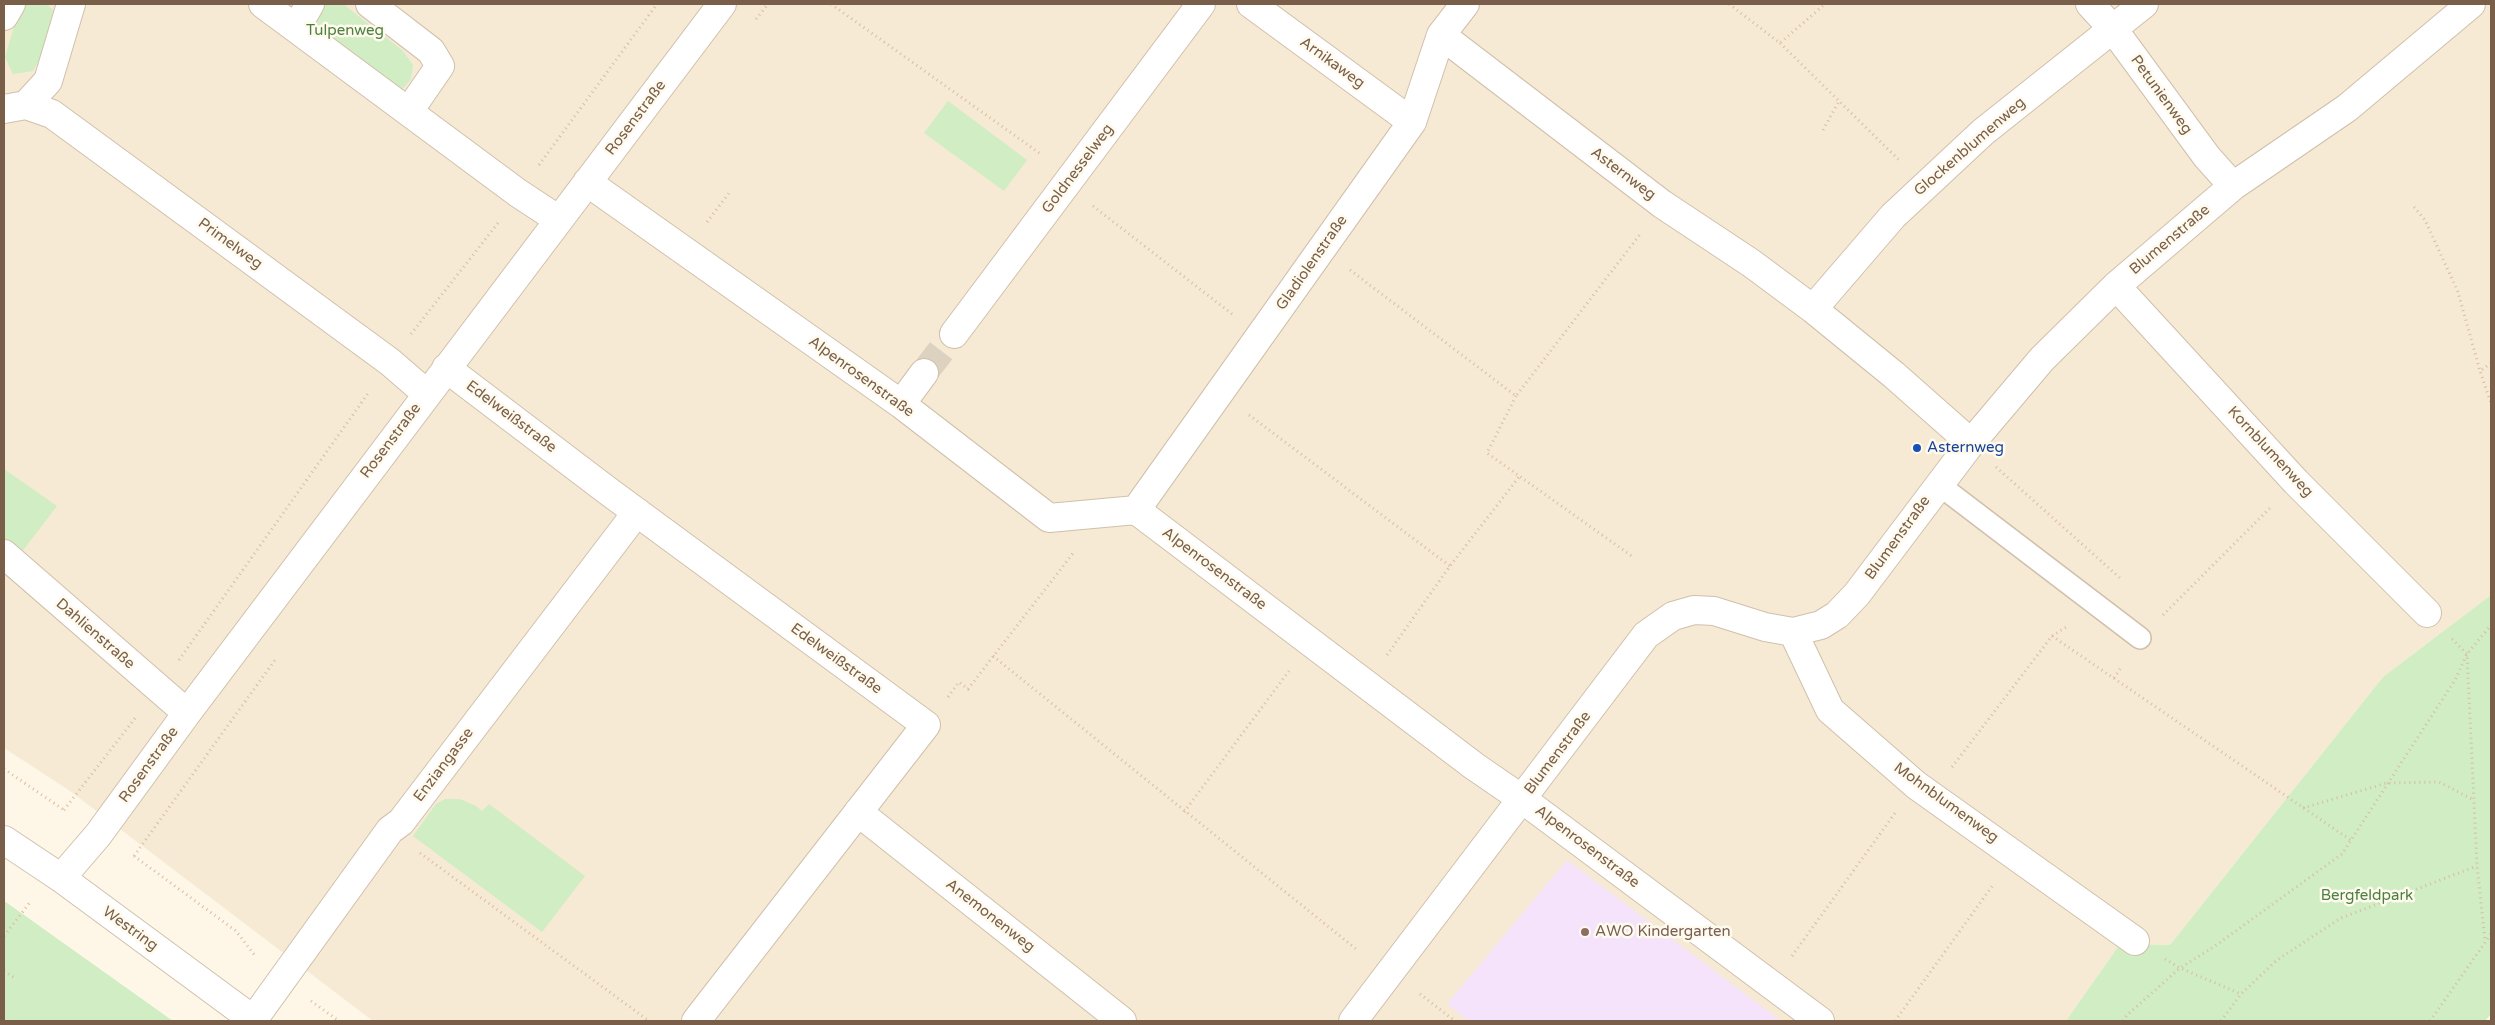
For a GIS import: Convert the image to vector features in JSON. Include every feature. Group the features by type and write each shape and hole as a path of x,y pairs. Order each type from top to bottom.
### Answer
{"street":[{"path":"4,16 11,4"},
{"path":"15,107 48,81 71,4"},
{"path":"263,4 518,193 558,220"},
{"path":"296,28 310,4"},
{"path":"370,4 431,51 440,66 409,111"},
{"name":"Rosenstraße","path":"61,878 98,835 187,713 446,368 722,4"},
{"name":"Goldnesselweg","path":"954,334 1201,4"},
{"name":"Arnikaweg","path":"1251,4 1412,122"},
{"name":"Gladiolenstraße","path":"1136,510 1412,122 1441,34 1465,4"},
{"name":"Petunienweg","path":"2090,4 2113,29 2207,157 2233,186"},
{"name":"Glockenblumenweg","path":"1812,309 1893,216 1983,132 2144,4"},
{"name":"Blumenstraße","path":"1352,1021 1646,635 1673,616 1694,610 1714,611 1764,628 1793,632 1821,625 1837,615 1857,594 1970,443 2042,359 2116,286 2233,186 2347,108 2471,4"},
{"name":"Asternweg","path":"1441,34 1662,204 1751,264 1812,309 1894,375 1970,443"},
{"name":"Primelweg","path":"15,107 52,114 390,362 427,394"},
{"name":"Alpenrosenstraße","path":"587,182 901,404 1049,518 1136,510 1474,766 1522,799 1820,1021"},
{"name":"Kornblumenweg","path":"2116,286 2296,482 2427,613"},
{"name":"Edelweißstraße","path":"446,368 637,512 926,725"},
{"path":"901,404 924,373"},
{"name":"Enziangasse","path":"254,1020 281,978 390,830 400,822 637,512"},
{"name":"Dahlienstraße","path":"4,554 187,713"},
{"name":"Mohnblumenweg","path":"1793,632 1830,710 1923,790 2016,854 2135,941"},
{"path":"696,1021 926,725"},
{"name":"Anemonenweg","path":"858,812 1122,1021"},
{"name":"Westring","path":"4,840 61,878 254,1020"}],"lane":[{"path":"1938,484 2140,638"}],"path":[{"path":"64,810 158,688 390,362 509,210 518,193 657,4"},
{"path":"832,4 1070,181 1260,336"},
{"path":"1729,4 1780,43 1838,103 1926,185"},
{"path":"1780,43 1825,4"},
{"path":"1823,130 1838,103"},
{"path":"1632,557 1488,453 1516,396 1662,204"},
{"path":"2414,207 2425,220 2458,292 2491,403"},
{"path":"1322,248 1516,396"},
{"path":"2480,371 2491,364"},
{"path":"1220,394 1450,566"},
{"path":"1771,985 1923,790 2052,636 2130,588 1970,443"},
{"path":"1366,684 1450,566 1519,477"},
{"path":"2157,610 2164,615 2296,482"},
{"path":"926,725 959,682 968,689 1105,512"},
{"path":"2124,1021 2127,1015 2180,968 2215,946 2342,854 2454,680 2467,654 2491,625"},
{"path":"2052,636 2352,841"},
{"path":"1184,812 1310,642"},
{"path":"2467,654 2477,866 2485,940"},
{"path":"993,656 1356,949"},
{"path":"4,770 98,835 134,856 229,926 256,958 339,1021"},
{"path":"2303,808 2387,783 2439,782 2474,800"},
{"path":"390,830 649,1021"},
{"path":"1895,1021 2016,854"},
{"path":"2220,1021 2241,994 2277,960 2341,918 2477,866"},
{"path":"4,936 36,894 61,878"},
{"path":"2430,1021 2491,934"},
{"path":"2180,968 2241,994"},
{"path":"4,972 16,978"},
{"path":"1420,994 1455,1021"}],"shaded area":[{"path":"4,4 2491,4 2491,595 2383,677 2170,945 2120,944 2066,1021 373,1021 70,791 4,748"},
{"name":"AWO Kindergarten","path":"1567,860 1781,1021 1469,1021 1447,1004"}],"green space":[{"path":"27,4 46,4 53,10 45,49 33,71 13,74 5,57 17,17"},
{"name":"Tulpenweg","path":"320,4 343,4 402,50 413,65 411,79 401,91 310,31"},
{"path":"948,101 1027,160 1004,191 924,133"},
{"path":"4,469 57,506 21,553 4,538"},
{"name":"Bergfeldpark","path":"2491,595 2491,1014 2485,1021 2066,1021 2120,944 2170,945 2383,677"},
{"path":"445,799 460,799 476,806 482,811 489,804 585,876 542,932 413,836 436,804"},
{"path":"4,901 10,905 173,1021 4,1021"}],"tunnel":[{"path":"924,373 954,334"}],"place":[{"name":"Asternweg","path":"1917,448"},
{"name":"AWO Kindergarten","path":"1585,932"}]}
